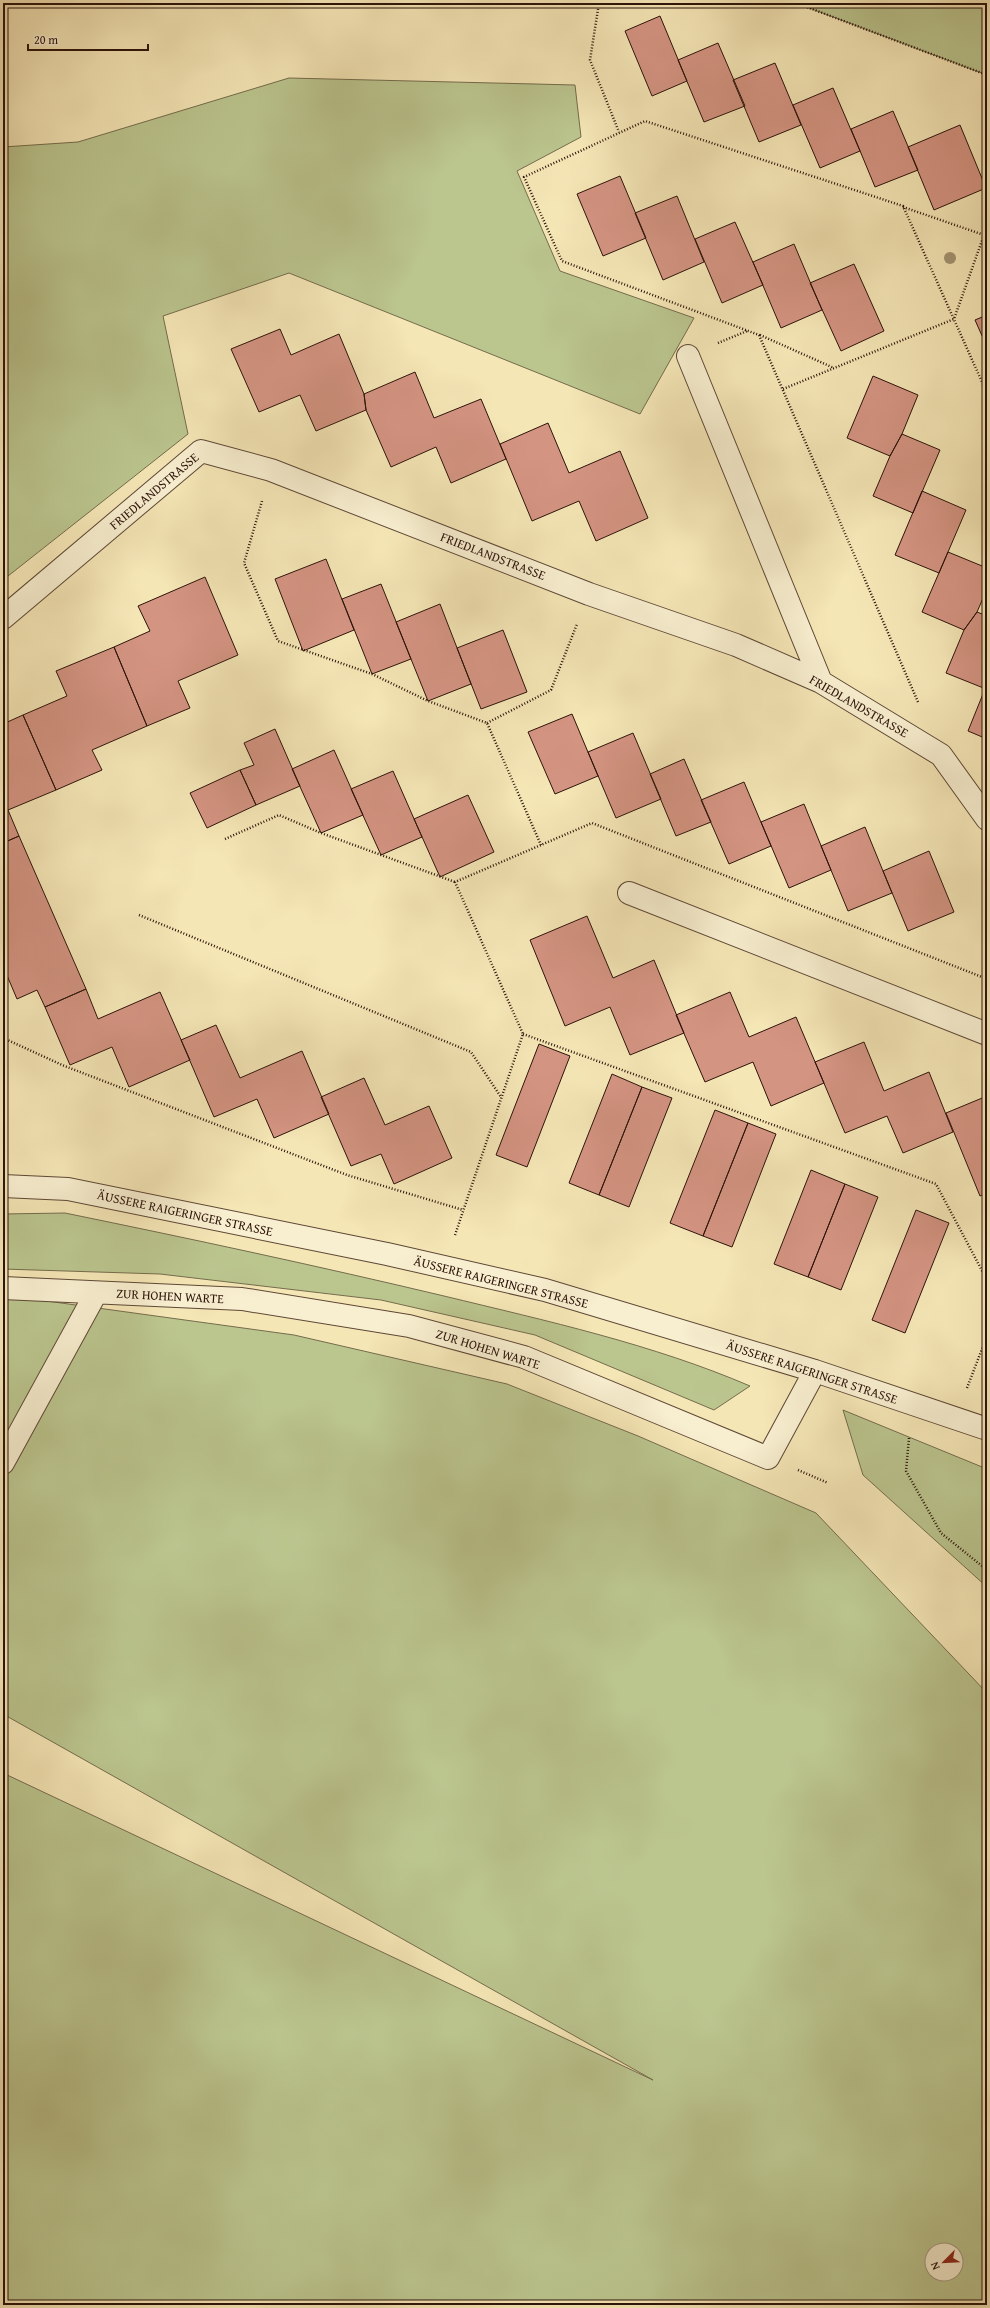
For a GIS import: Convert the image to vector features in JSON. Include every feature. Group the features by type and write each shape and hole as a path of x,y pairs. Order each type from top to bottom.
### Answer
{"street":[{"path":"688,356 821,682"},
{"name":"FRIEDLANDSTRASSE","path":"3,618 201,451 271,470 589,594 736,645 821,682 941,755 987,818"},
{"path":"629,893 987,1034"},
{"name":"ÄUSSERE RAIGERINGER STRASSE","path":"3,1186 68,1189 444,1267 545,1290 815,1371 987,1429"},
{"name":"ZUR HOHEN WARTE","path":"3,1288 242,1299 409,1326 524,1357 768,1458 815,1371"},
{"path":"3,1463 96,1293"}],"path":[{"path":"599,3 590,60 619,132"},
{"path":"796,3 987,75"},
{"path":"834,368 747,330 562,261 524,177 644,121 903,206 984,235"},
{"path":"903,206 987,393"},
{"path":"783,389 954,319 984,235 987,231"},
{"path":"729,338 747,330"},
{"path":"759,335 919,704"},
{"path":"271,470 244,563 278,641 372,674 428,701 487,724 541,845"},
{"path":"487,724 551,690 589,594"},
{"path":"225,839 279,815 321,833 456,882 592,823 987,978"},
{"path":"444,1267 523,1034 456,882"},
{"path":"139,915 471,1052 502,1097"},
{"path":"523,1034 936,1184 987,1280"},
{"path":"3,1038 62,1065 347,1175 463,1210"},
{"path":"956,1418 987,1336"},
{"path":"911,1404 906,1471 941,1533 987,1570"}],"green space":[{"path":"796,3 987,3 987,75"},
{"path":"289,78 575,85 581,137 517,171 560,271 694,318 640,414 289,273 163,316 188,434 3,580 3,147 78,142"},
{"path":"65,1213 349,1274 560,1324 675,1358 750,1386 714,1410 535,1335 381,1300 160,1274 3,1269 3,1214"},
{"path":"3,1295 294,1335 507,1384 638,1436 816,1513 987,1693 987,2305 3,2305 3,1773 653,2080 3,1714"},
{"path":"843,1410 987,1469 987,1587 863,1475"}],"building":[{"path":"660,16 687,81 652,96 625,31"},
{"path":"718,43 745,106 704,122 678,60"},
{"path":"775,63 801,125 759,142 733,80"},
{"path":"833,88 860,151 820,168 793,105"},
{"path":"893,111 918,170 875,187 851,129"},
{"path":"960,125 986,188 934,210 908,147"},
{"path":"620,176 646,238 603,256 577,194"},
{"path":"677,196 704,262 663,280 635,213"},
{"path":"735,222 763,285 722,303 695,239"},
{"path":"794,244 822,310 781,328 753,262"},
{"path":"854,264 884,331 841,351 810,283"},
{"path":"987,315 987,347 975,320"},
{"path":"280,329 291,355 339,334 364,394 366,410 316,431 300,395 259,412 231,349"},
{"path":"415,372 434,418 481,399 506,459 451,483 436,447 391,467 366,410 364,394"},
{"path":"873,376 918,395 902,434 890,456 847,438"},
{"path":"548,423 569,473 620,451 648,518 596,541 579,501 532,521 500,444"},
{"path":"902,434 940,450 913,513 873,496 890,456"},
{"path":"922,491 966,510 939,573 895,555"},
{"path":"948,552 987,568 987,589 977,612 964,630 922,612"},
{"path":"326,559 354,630 303,651 275,579"},
{"path":"205,577 238,655 178,681 190,708 147,726 114,647 150,631 138,606"},
{"path":"381,584 411,659 372,674 342,599"},
{"path":"440,604 471,684 428,701 396,622"},
{"path":"977,612 987,616 986,689 946,673 964,630"},
{"path":"503,630 527,692 481,709 457,648"},
{"path":"114,647 147,726 92,750 102,770 56,790 23,715 67,696 56,671"},
{"path":"987,684 987,739 968,731"},
{"path":"572,714 598,776 555,794 528,732"},
{"path":"23,715 56,790 8,810 19,836 3,843 3,724"},
{"path":"275,729 300,786 256,805 240,770 254,765 244,743"},
{"path":"633,733 661,799 616,818 588,752"},
{"path":"334,750 363,815 321,833 292,769"},
{"path":"684,759 711,822 676,836 650,774"},
{"path":"240,770 256,805 207,828 190,793"},
{"path":"393,771 422,837 381,855 351,789"},
{"path":"744,782 771,846 729,864 701,800"},
{"path":"468,795 494,852 440,877 414,819"},
{"path":"804,804 831,870 789,888 761,822"},
{"path":"865,827 892,893 848,911 821,846"},
{"path":"19,836 86,989 45,1007 37,990 17,999 3,966 3,843"},
{"path":"929,851 954,912 908,931 883,871"},
{"path":"587,916 613,978 654,960 684,1033 630,1055 610,1007 565,1026 530,940"},
{"path":"86,989 98,1019 160,992 190,1060 129,1087 112,1047 70,1065 45,1007"},
{"path":"730,992 749,1037 796,1017 824,1083 771,1106 753,1062 705,1082 676,1015"},
{"path":"216,1025 240,1078 302,1051 329,1114 274,1138 257,1099 214,1117 181,1040"},
{"path":"864,1042 884,1091 929,1072 953,1132 903,1153 887,1116 845,1133 815,1062"},
{"path":"539,1044 570,1056 527,1167 496,1155"},
{"path":"612,1074 642,1087 599,1195 569,1183"},
{"path":"364,1078 385,1125 429,1106 452,1158 394,1184 381,1154 351,1166 321,1097"},
{"path":"642,1087 672,1098 629,1207 599,1195"},
{"path":"987,1096 987,1193 980,1196 946,1113"},
{"path":"715,1110 748,1123 703,1236 670,1223"},
{"path":"748,1123 776,1134 732,1247 703,1236"},
{"path":"811,1170 845,1184 808,1277 774,1264"},
{"path":"845,1184 878,1197 841,1290 808,1277"},
{"path":"916,1210 949,1223 905,1333 872,1320"}]}
